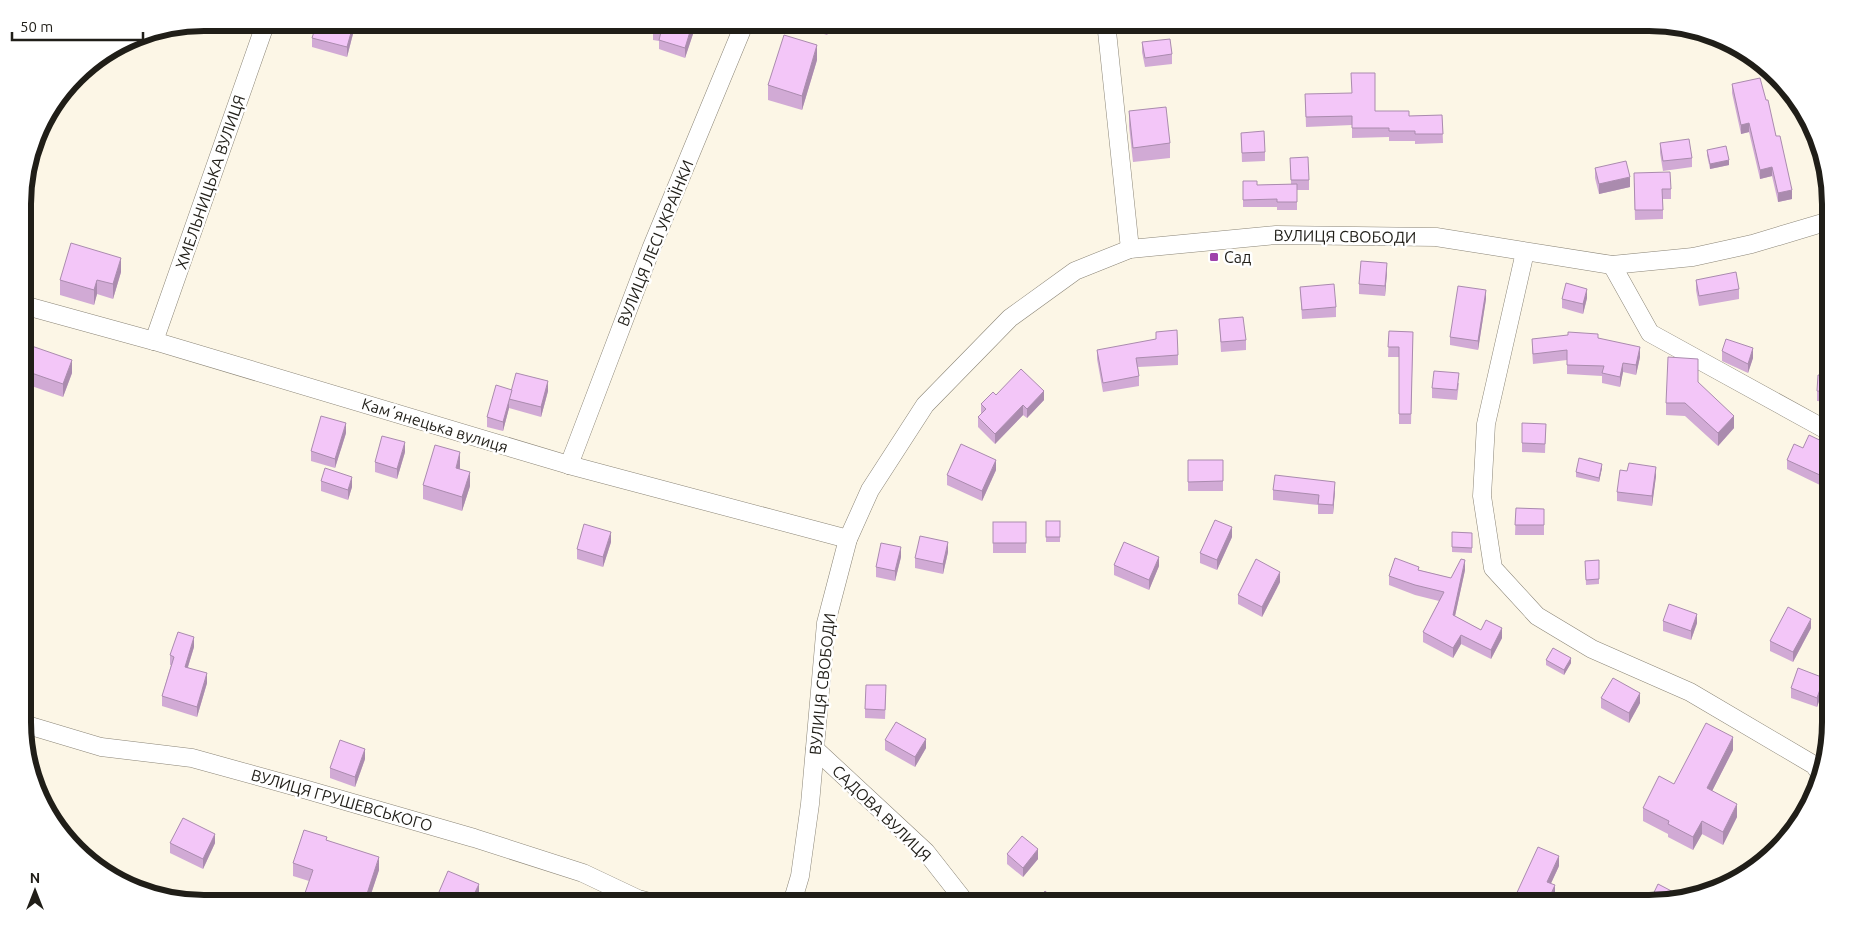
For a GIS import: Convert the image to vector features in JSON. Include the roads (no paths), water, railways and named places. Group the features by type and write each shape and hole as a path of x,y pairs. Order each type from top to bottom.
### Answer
{"street":[{"path":"1107,31 1130,249"},
{"name":"ХМЕЛЬНИЦЬКА ВУЛИЦЯ","path":"154,341 263,32"},
{"name":"ВУЛИЦЯ ЛЕСІ УКРАЇНКИ","path":"570,465 651,249 741,32"},
{"name":"ВУЛИЦЯ СВОБОДИ","path":"794,895 800,876 810,804 826,623 848,539 870,490 925,405 1010,318 1074,271 1130,249 1276,235 1436,237 1612,265 1693,257 1752,244 1822,223"},
{"path":"1525,252 1486,424 1482,496 1493,568 1537,616 1592,649 1690,692 1816,767"},
{"path":"1612,265 1650,333 1822,428"},
{"name":"Камʼянецька вулиця","path":"32,307 154,341 570,465 848,539"},
{"name":"ВУЛИЦЯ ГРУШЕВСЬКОГО","path":"31,726 100,747 192,758 306,790 474,838 583,873 627,895"},
{"name":"САДОВА ВУЛИЦЯ","path":"815,749 926,852 959,894"}],"place":[{"name":"Сад","path":"1214,257"}]}
